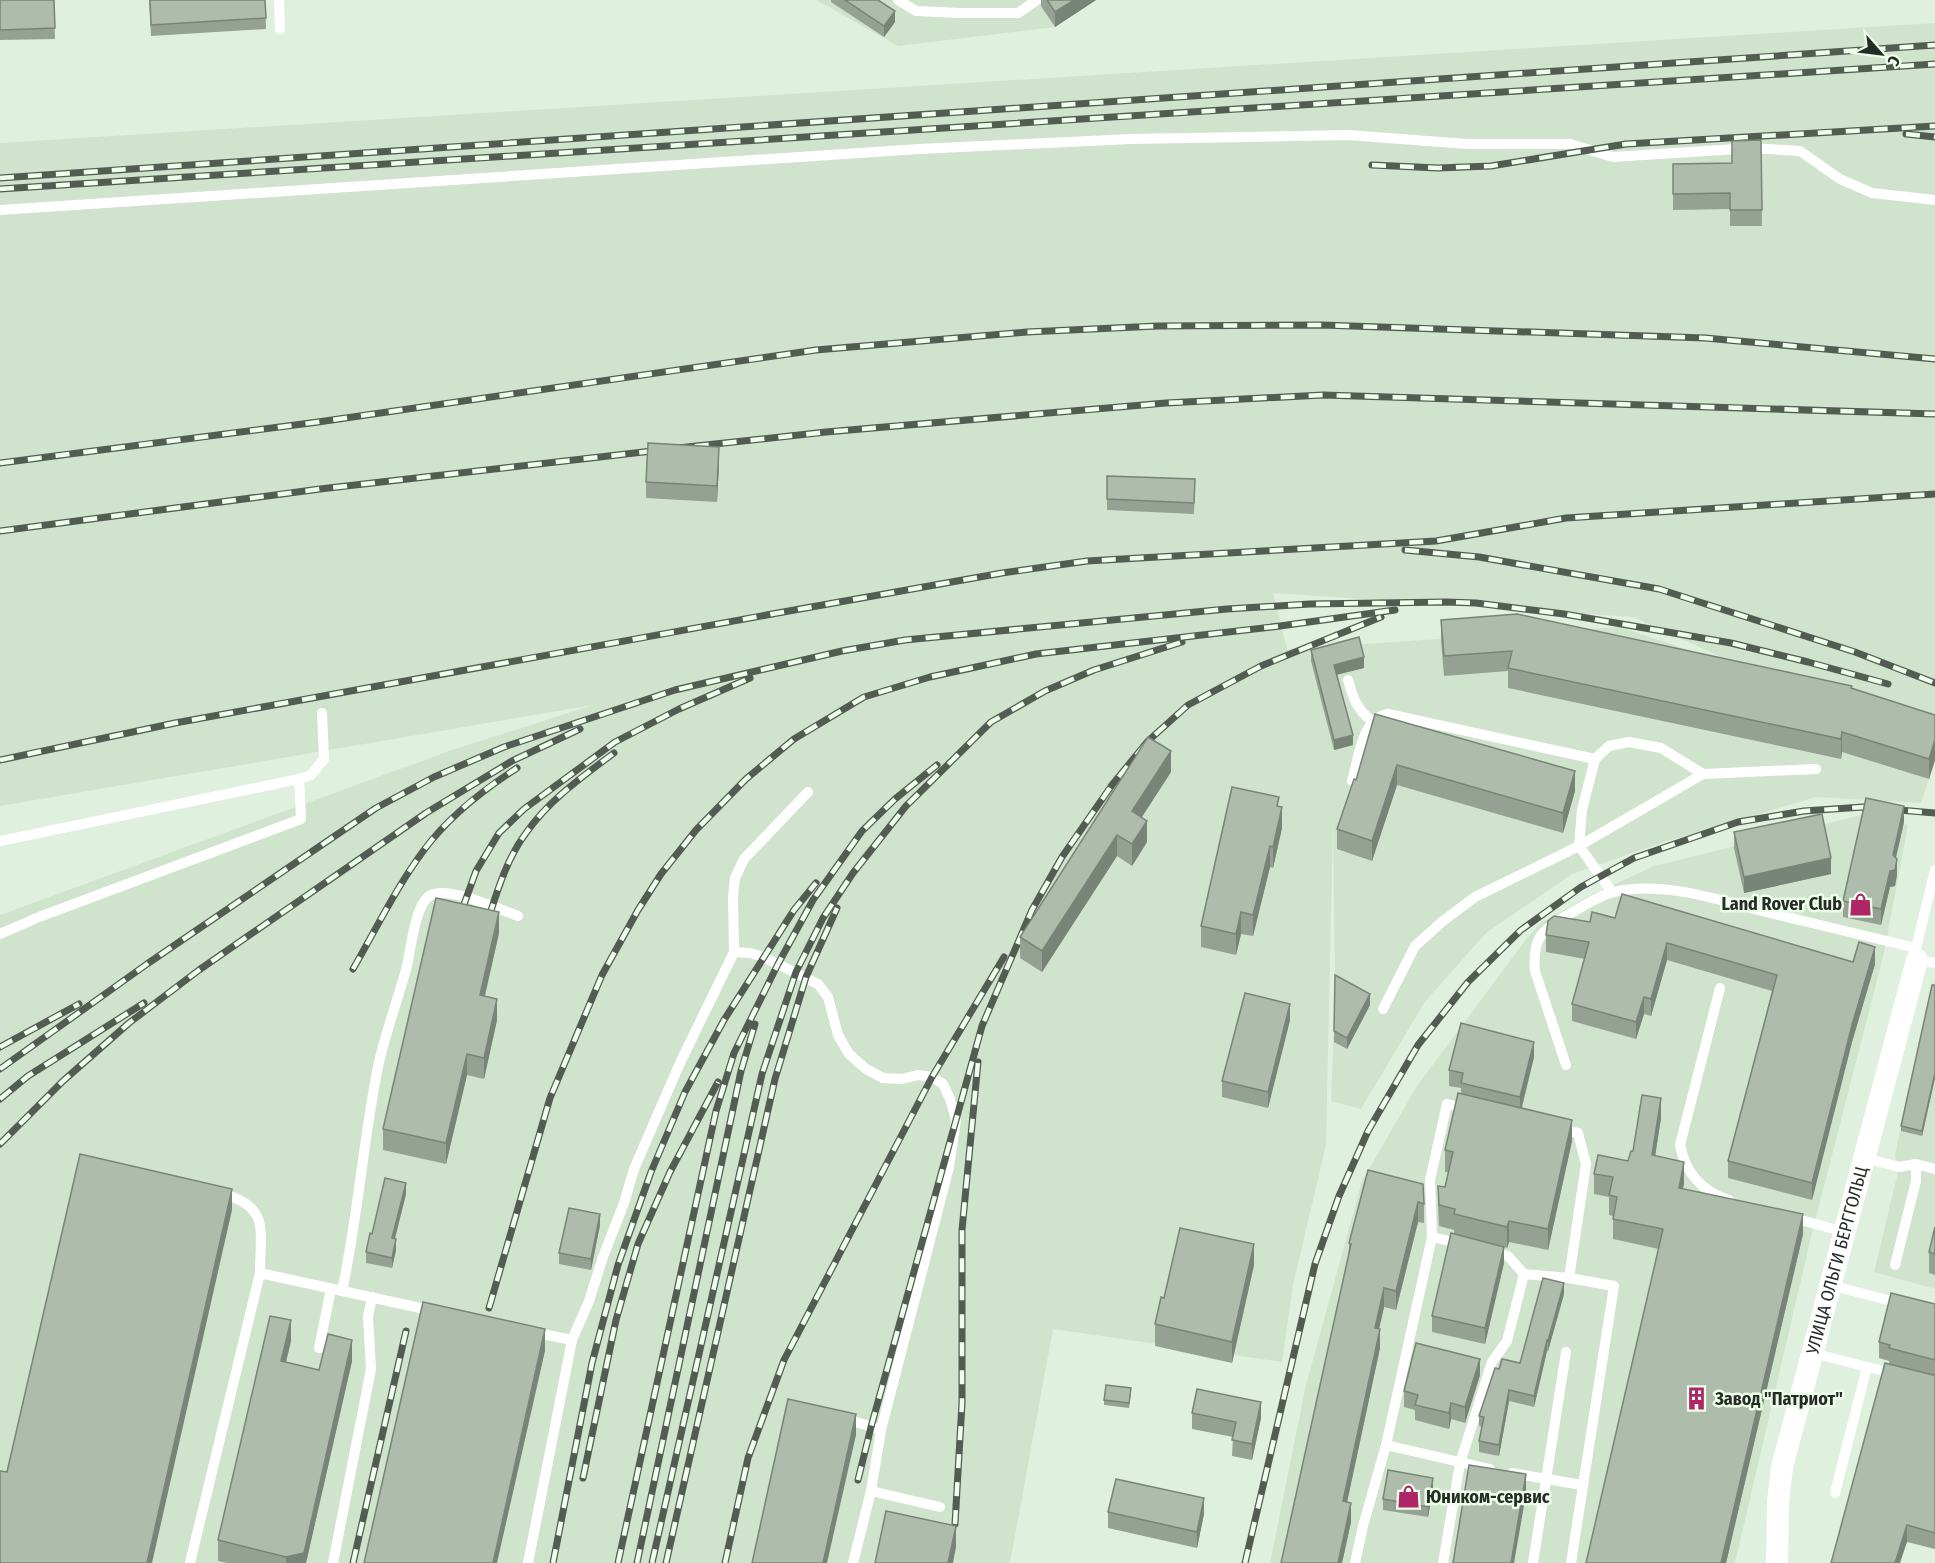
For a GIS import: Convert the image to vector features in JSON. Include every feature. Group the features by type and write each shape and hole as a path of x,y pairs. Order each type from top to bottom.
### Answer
{"street":[{"name":"УЛИЦА ОЛЬГИ БЕРГГОЛЬЦ","path":"1777,1563 1778,1502 1782,1467 1865,1158 1923,957"}],"lane":[{"path":"279,0 280,29"},
{"path":"898,0 916,11 960,13 1018,13 1037,0"},
{"path":"960,13 966,0"},
{"path":"0,210 919,149 1131,139 1348,135 1467,144 1570,144 1613,158 1752,148 1800,151 1840,179 1872,193 1935,200"},
{"path":"1348,680 1355,703 1372,721"},
{"path":"0,841 311,775 324,759 322,713"},
{"path":"1352,781 1366,731 1372,721 1388,714 1595,759"},
{"path":"1612,892 1579,846 1582,810 1595,759 1609,746 1629,742 1661,748 1703,774"},
{"path":"1383,1009 1416,946 1474,897 1579,846 1703,774 1816,769"},
{"path":"0,934 301,819 299,779"},
{"path":"528,1563 572,1340 589,1301 634,1169 680,1063 734,952 735,878 744,859 808,792"},
{"path":"1566,1065 1535,971 1534,957 1538,940 1547,926 1612,892 1639,888 1665,890 1708,898 1923,957 1935,870"},
{"path":"319,1348 350,1256 378,1066 407,965 420,907 429,895 442,892 518,916"},
{"path":"734,952 763,957 818,984 828,997 838,1035 849,1054 866,1069 883,1078 902,1079 918,1075 932,1077 943,1084 956,1120 949,1167 881,1430 871,1491 853,1563"},
{"path":"1720,988 1680,1145 1683,1161 1704,1188 1718,1196 1740,1203"},
{"path":"1355,1563 1363,1526 1414,1344 1432,1237 1430,1180 1447,1104 1480,1111"},
{"path":"1545,1126 1578,1133 1587,1164 1569,1278"},
{"path":"1865,1158 1899,1167 1916,1164 1935,1169"},
{"path":"1895,1265 1916,1181 1916,1164"},
{"path":"190,1563 260,1273 260,1223 254,1209 242,1200 207,1191"},
{"path":"1784,1216 1845,1232"},
{"path":"1432,1237 1508,1256 1524,1275 1569,1278 1614,1286 1571,1563"},
{"path":"260,1273 450,1314"},
{"path":"1443,1563 1460,1463 1487,1361 1507,1341 1524,1275"},
{"path":"1830,1285 1913,1307"},
{"path":"333,1563 370,1370 368,1317 372,1297"},
{"path":"516,1328 572,1340"},
{"path":"1533,1563 1566,1352"},
{"path":"1813,1353 1912,1378"},
{"path":"1835,1493 1867,1367"},
{"path":"838,1417 881,1430"},
{"path":"1386,1445 1460,1463 1582,1485"},
{"path":"871,1491 940,1507"}],"shaded area":[{"path":"816,0 1096,0 1055,27 898,46"},
{"path":"1935,23 1935,760 1921,803 1816,797 1661,843 1572,874 1486,933 1424,1003 1361,1109 1331,1101 1335,994 1333,821 1326,1145 1293,1285 1282,1362 1053,1329 1010,1563 0,1563 0,915 452,750 593,705 0,806 0,143","holes":["1273,593 1633,617 1754,672 1620,627 1287,649"]},
{"path":"1866,814 1908,825 1884,953 1811,1237 1735,1563 1270,1563 1306,1385 1362,1181 1417,1086 1527,938 1541,923 1587,897 1654,866"},
{"path":"1935,978 1935,1289 1874,1272 1899,1168 1895,1155"}],"building":[{"path":"0,0 54,0 55,28 0,30"},
{"path":"150,0 265,0 266,18 151,25"},
{"path":"845,0 878,0 895,11 884,26"},
{"path":"1047,0 1074,0 1055,12"},
{"path":"1761,140 1762,210 1730,210 1730,193 1673,194 1673,164 1732,163 1732,141"},
{"path":"648,443 719,447 717,486 646,482"},
{"path":"1107,476 1195,479 1194,503 1107,499"},
{"path":"1517,614 1852,686 1851,688 1935,715 1935,740 1929,759 1842,732 1841,739 1508,668 1512,651 1444,656 1441,620"},
{"path":"1359,637 1364,657 1334,665 1353,735 1334,740 1311,650"},
{"path":"1375,714 1575,771 1563,813 1397,765 1372,841 1337,829 1354,779 1356,780"},
{"path":"1148,737 1171,751 1132,811 1147,821 1132,844 1117,835 1042,951 1020,937"},
{"path":"1232,787 1279,797 1277,806 1282,807 1253,915 1241,912 1236,934 1201,926"},
{"path":"1866,798 1904,806 1893,855 1897,859 1895,870 1890,871 1881,909 1843,901"},
{"path":"1822,814 1831,858 1744,877 1734,832"},
{"path":"1622,894 1853,962 1859,942 1875,947 1852,1025 1812,1183 1728,1161 1777,975 1667,943 1651,999 1644,997 1636,1022 1572,1004 1589,942 1546,935 1548,921 1554,916 1590,922 1592,912 1615,918"},
{"path":"436,898 499,912 480,995 497,999 484,1058 467,1054 446,1143 383,1129"},
{"path":"1335,975 1370,994 1347,1038 1334,1031"},
{"path":"1932,985 1935,985 1935,1073 1922,1131 1901,1126"},
{"path":"1245,993 1290,1004 1268,1092 1222,1081"},
{"path":"1461,1023 1534,1042 1520,1097 1461,1083 1463,1073 1449,1070"},
{"path":"1458,1093 1572,1120 1548,1229 1509,1221 1507,1227 1454,1214 1455,1209 1439,1205 1438,1186 1445,1187 1453,1152 1445,1150"},
{"name":"Завод \"Патриот\"","path":"1642,1095 1661,1098 1652,1155 1684,1162 1679,1188 1803,1214 1721,1563 1586,1563 1663,1229 1613,1219 1617,1197 1609,1195 1613,1177 1594,1174 1598,1155 1628,1161 1633,1151"},
{"path":"80,1154 232,1189 147,1563 0,1563 0,1471 7,1472"},
{"path":"1368,1170 1423,1184 1424,1204 1418,1202 1396,1291 1384,1288 1375,1328 1380,1329 1343,1501 1351,1503 1338,1563 1281,1563 1351,1244 1349,1243"},
{"path":"385,1178 406,1183 392,1238 396,1239 392,1258 366,1252"},
{"path":"569,1208 600,1214 591,1259 559,1253"},
{"path":"1935,1227 1935,1254 1929,1252"},
{"path":"1180,1228 1254,1244 1232,1342 1155,1324 1161,1297 1164,1298"},
{"path":"1451,1233 1504,1247 1485,1328 1432,1316"},
{"path":"1543,1278 1564,1283 1547,1340 1534,1396 1509,1390 1499,1445 1479,1441 1484,1417 1479,1416 1495,1368 1499,1369 1502,1359 1520,1363"},
{"path":"1891,1293 1935,1304 1935,1360 1889,1348 1890,1345 1879,1342"},
{"path":"423,1302 545,1329 493,1563 364,1563"},
{"path":"270,1316 291,1320 281,1361 319,1370 328,1334 352,1340 304,1553 286,1557 218,1540"},
{"path":"1416,1343 1480,1359 1465,1407 1451,1403 1449,1413 1415,1405 1418,1395 1404,1391"},
{"path":"1885,1363 1935,1374 1935,1533 1907,1525 1895,1563 1831,1563"},
{"path":"1106,1385 1131,1388 1129,1403 1104,1400"},
{"path":"1197,1389 1261,1402 1252,1444 1232,1440 1236,1422 1192,1413"},
{"path":"788,1399 856,1414 823,1563 752,1563"},
{"path":"1469,1465 1526,1474 1511,1563 1453,1563"},
{"path":"1388,1470 1433,1478 1428,1507 1383,1499"},
{"path":"1116,1479 1204,1498 1197,1532 1108,1512"},
{"path":"886,1511 956,1526 948,1563 875,1563"}],"railway":[{"path":"0,178 1935,45"},
{"path":"0,189 1935,64"},
{"path":"1372,165 1438,168 1491,166 1626,144 1935,126"},
{"path":"1906,134 1935,137"},
{"path":"0,463 318,422 816,350 1027,332 1158,326 1322,325 1705,338 1935,359"},
{"path":"0,531 320,489 687,447 826,432 1166,403 1323,395 1935,414"},
{"path":"0,760 175,723 1002,573 1087,561 1436,541 1566,518 1935,494"},
{"path":"1405,550 1479,557 1659,589 1855,652 1935,683"},
{"path":"0,1069 147,964 376,808 434,777 504,747 675,690 842,651 905,640 1227,609 1310,604 1446,602 1476,603 1564,614 1731,643 1888,684"},
{"path":"489,1308 550,1098 602,975 661,874 696,830 746,779 794,739 864,697 930,677 1036,654 1280,626 1395,610"},
{"path":"858,1480 982,1026 1032,910 1062,857 1112,785 1148,741 1188,705 1261,666 1381,617"},
{"path":"652,1563 762,1074 796,972 823,918 853,873 906,806 991,722 1045,691 1094,670 1182,642"},
{"path":"462,910 476,871 499,833 524,809 615,742 679,709 750,678"},
{"path":"0,1144 63,1081 129,1023 199,970 426,813 512,761 580,729"},
{"path":"489,917 509,862 535,821 567,790 614,753"},
{"path":"618,1563 716,1111 734,1053 813,900 862,831 895,799 937,765"},
{"path":"353,969 387,908 424,850 467,804 517,768"},
{"path":"1245,1563 1315,1264 1339,1196 1368,1131 1418,1045 1468,982 1521,930 1581,887 1634,858 1738,822 1804,811 1863,807 1935,813"},
{"path":"553,1563 592,1363 618,1265 651,1172 685,1092 724,1020 794,910 816,883"},
{"path":"666,1563 775,1079 806,977 837,908"},
{"path":"725,1563 748,1458 784,1360 932,1077 1004,957"},
{"path":"0,1099 28,1076 144,1003"},
{"path":"0,1047 79,1004"},
{"path":"637,1563 741,1071 755,1024"},
{"path":"955,1524 962,1403 962,1230 978,1062"},
{"path":"583,1478 616,1320 638,1244 670,1172 718,1082"},
{"path":"353,1563 406,1331"}],"place":[{"name":"Land Rover Club","path":"1860,904"},
{"name":"Завод \"Патриот\"","path":"1697,1399"},
{"name":"Юником-сервис","path":"1408,1497"}]}
